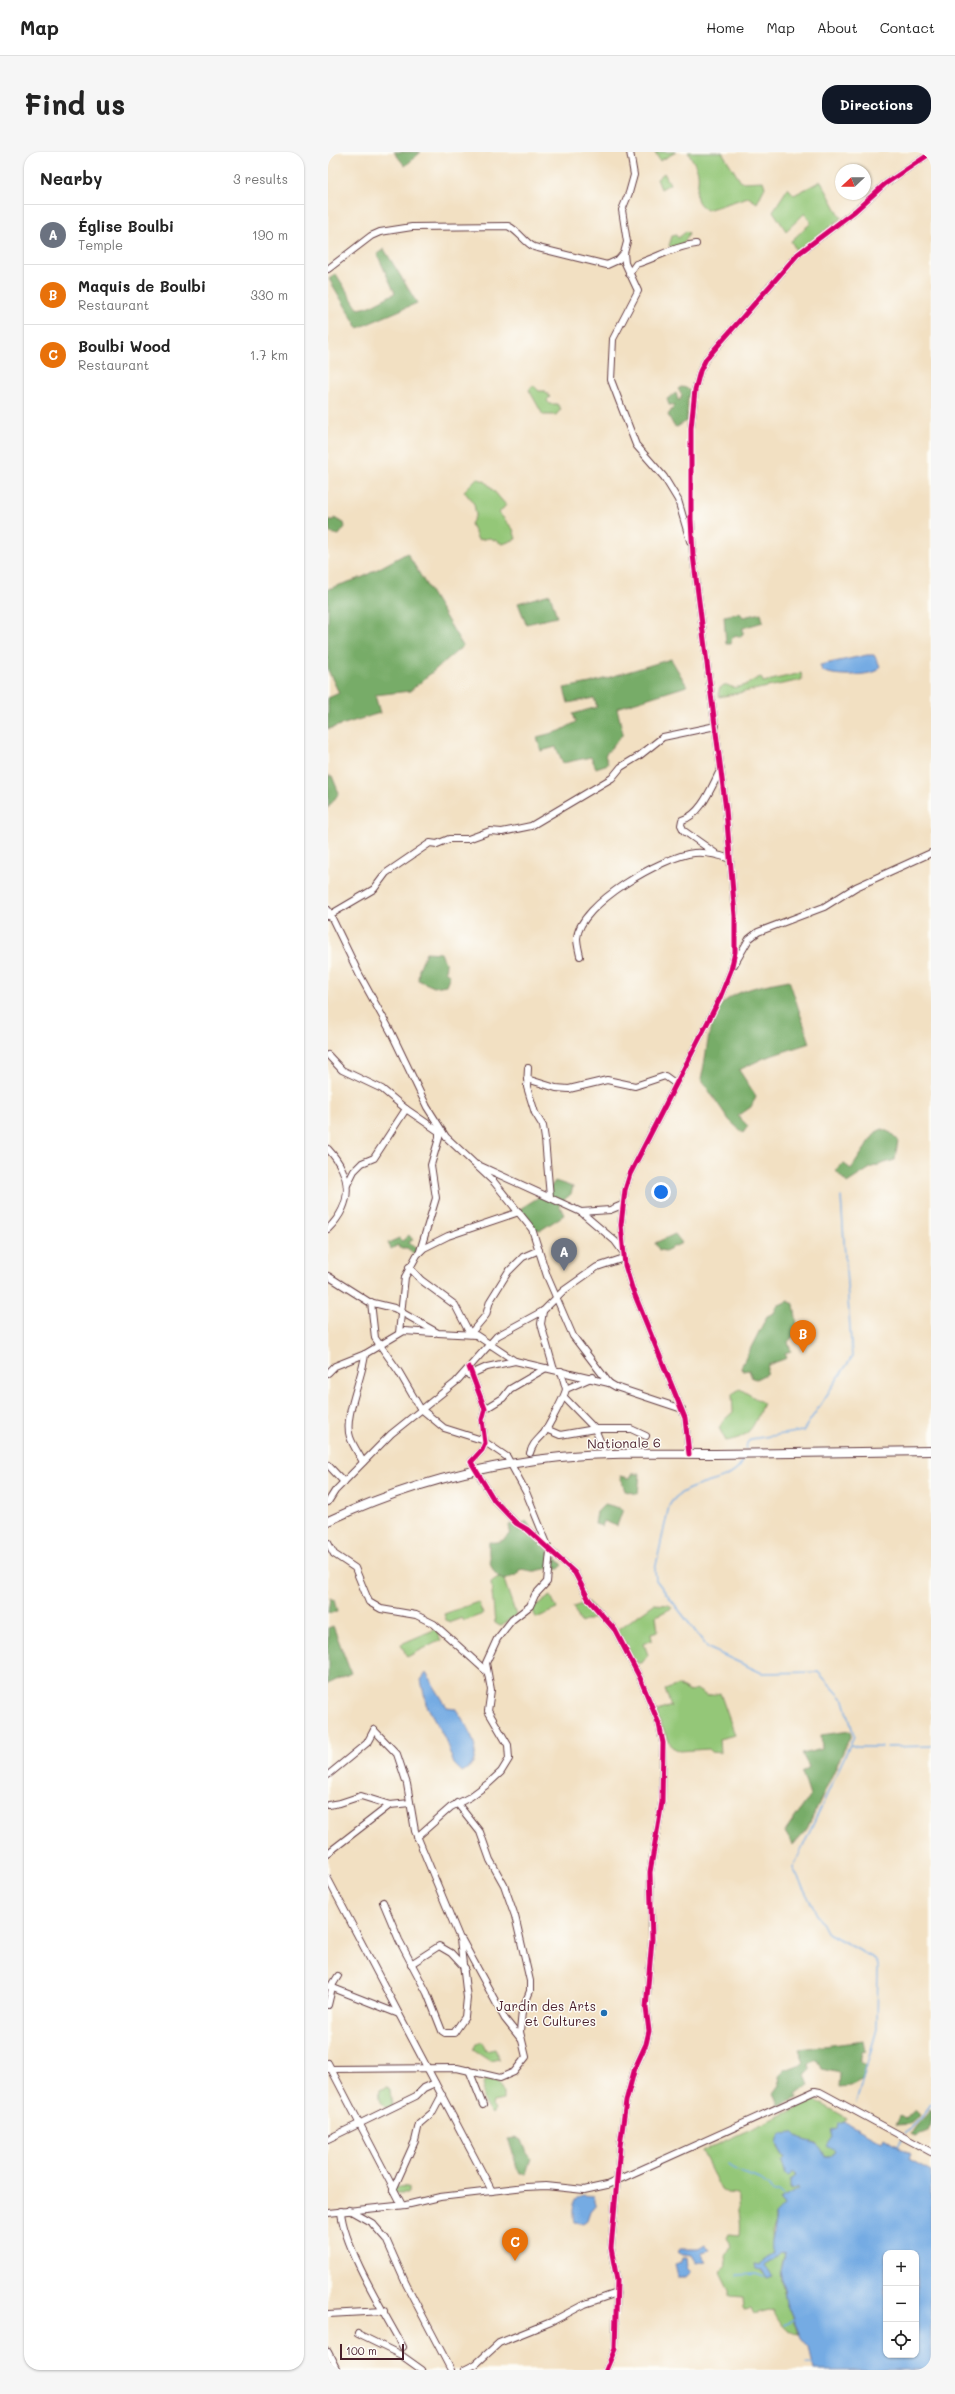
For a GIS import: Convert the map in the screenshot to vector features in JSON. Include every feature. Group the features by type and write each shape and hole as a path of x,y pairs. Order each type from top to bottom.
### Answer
{"main road":[{"name":"Nationale 6","path":"328,1522 394,1493 475,1470 510,1463 592,1455 931,1451"}],"street":[{"path":"328,269 370,236 412,227 508,226 519,232 528,244 534,247 607,265 618,260 624,253 627,242 622,210 629,194 634,175 630,152"},
{"path":"731,970 734,952 735,916 730,858 721,768 693,546 691,519 691,428 695,390 700,371 706,359 798,254 854,211 885,184 931,153"},
{"path":"629,274 636,264 656,258 669,250 696,244"},
{"path":"624,253 629,274 638,291 612,339 611,380 636,445 664,477 678,500 693,546"},
{"path":"446,1137 426,1107 392,1032 359,974 329,914 374,889 386,873 430,843 436,844 449,839 468,839 490,831 502,832 531,826 612,778 619,768 639,756 657,740 668,735 716,726"},
{"path":"717,854 684,831 681,825 682,820 689,819 700,808 721,768"},
{"path":"580,956 577,938 580,928 593,909 620,886 654,866 684,855 695,853 717,854 730,858"},
{"path":"689,1454 685,1418 632,1288 624,1256 621,1225 622,1205 630,1174 719,1000 731,970 749,939 758,932 824,907 856,887 931,853"},
{"path":"328,1055 342,1070 382,1089 406,1109 440,1132 477,1165 519,1212 532,1229 557,1298 573,1336 609,1383"},
{"path":"528,1068 528,1093 544,1130 550,1197"},
{"path":"527,1079 556,1088 570,1089 607,1080 635,1086 665,1076 676,1084"},
{"path":"328,1229 340,1215 347,1185 354,1171 362,1163 374,1158 406,1109"},
{"path":"399,1333 400,1312 405,1277 409,1267 419,1253 436,1198 431,1165 440,1132 438,1125"},
{"path":"328,1149 342,1166 347,1185"},
{"path":"477,1165 581,1212 615,1241 624,1256"},
{"path":"581,1212 610,1210 622,1205"},
{"path":"419,1253 448,1236 469,1231 519,1212"},
{"path":"470,1334 486,1315 490,1301 508,1272 523,1257 539,1250"},
{"path":"328,1502 344,1482 391,1434 470,1370 490,1344 511,1327 543,1311 557,1298 597,1267 624,1256"},
{"path":"409,1267 421,1280 454,1305 470,1334"},
{"path":"328,1276 371,1302 394,1308 400,1312 412,1316 438,1333"},
{"path":"371,1302 374,1332 381,1346 421,1409 444,1428 476,1437 507,1457 526,1492 550,1551 547,1582 535,1595 530,1606 512,1620 497,1639 488,1657 486,1671 491,1690 488,1711 508,1745 509,1759 501,1772 489,1783 470,1797 457,1803 431,1823 417,1837"},
{"path":"530,1453 533,1444 546,1429 558,1405 564,1397 566,1389 541,1324 543,1311"},
{"path":"328,1373 336,1366 381,1346 399,1333 412,1330 438,1333 470,1334 490,1344 515,1361 593,1378 646,1398 682,1409"},
{"path":"363,1462 349,1435 352,1404 362,1378 365,1354"},
{"path":"470,1370 515,1361"},
{"path":"485,1409 503,1398 510,1389 546,1368"},
{"path":"470,1370 485,1409 482,1420 485,1443 482,1450 471,1462 475,1470 494,1500 516,1523 528,1530 575,1573 589,1600 615,1629 624,1645 654,1711 664,1743 662,1802 650,1872 652,1939 646,2008 649,2031 646,2044 637,2061 626,2101 611,2248 617,2293 616,2349 606,2370"},
{"path":"566,1389 593,1378"},
{"path":"564,1397 595,1429 603,1448"},
{"path":"546,1429 560,1435 595,1429 631,1429 646,1436"},
{"path":"328,1465 344,1482"},
{"path":"328,1543 334,1554 355,1568 369,1602 381,1609 416,1615 434,1624 486,1671"},
{"path":"328,1775 367,1743 374,1730 397,1754 404,1772 417,1837 458,1933 505,2019 521,2039"},
{"path":"328,1805 340,1804 361,1796 390,1805 410,1803"},
{"path":"402,2205 329,2067 428,2069 457,2068 469,2070 494,2078 506,2076 514,2072 526,2057 521,2039 522,2011 530,1991 530,1981 515,1916 504,1885 490,1860 480,1832 457,1803"},
{"path":"328,1853 390,1805"},
{"path":"328,1879 492,2191"},
{"path":"383,1902 411,1964 429,1998 442,2031 451,2034 458,2030 465,2017 467,1998 465,1968 458,1933"},
{"path":"411,1964 439,1946 451,1953 465,1968"},
{"path":"328,2005 330,1987 338,1976"},
{"path":"330,1987 399,2014"},
{"path":"469,2070 483,2105"},
{"path":"328,2139 416,2096 424,2088 436,2083"},
{"path":"329,2211 402,2205 440,2197 546,2186 584,2190 617,2182 815,2091 844,2104 931,2152"},
{"path":"393,2190 415,2141 419,2124 433,2112 442,2095"},
{"path":"349,2210 372,2223 386,2239 406,2284 451,2370"},
{"path":"341,2211 354,2254 403,2347"},
{"path":"464,2370 476,2364 498,2343 551,2322 585,2304 617,2293"},
{"path":"328,2314 384,2311"},
{"path":"358,2334 405,2357 422,2370"},
{"path":"328,2352 337,2370"}],"green space":[{"path":"394,152 421,152 405,166"},
{"path":"655,152 676,152 660,161"},
{"path":"688,152 722,152 741,182 763,181 765,187 757,203 748,197 707,210 698,202 696,194 698,173"},
{"path":"664,173 670,184 661,189 657,179"},
{"path":"821,181 841,218 798,253 791,241 811,223 805,213 786,231 773,211 788,188 794,195"},
{"path":"687,231 689,233 683,245 673,248 669,246 672,236 676,235 678,238"},
{"path":"384,249 417,303 358,328 329,279 336,274 358,309 368,307 395,293 377,254"},
{"path":"533,385 539,391 545,391 550,397 547,400 549,404 557,404 561,409 556,415 543,415 529,390"},
{"path":"681,387 687,388 691,392 688,397 687,421 677,427 674,426 668,415 675,405 669,405 667,399 676,393 678,400 680,400 682,395 678,389"},
{"path":"477,478 486,482 506,505 499,513 513,529 516,539 503,544 490,538 478,540 471,524 476,515 474,504 464,491"},
{"path":"334,518 344,523 345,527 339,535 330,533 328,520 334,520"},
{"path":"407,553 463,646 410,691 375,695 380,713 328,729 328,698 339,693 328,670 328,589 363,577"},
{"path":"550,594 557,617 526,624 518,603"},
{"path":"740,613 743,617 761,613 763,622 743,628 743,634 739,637 737,635 732,637 731,644 726,644 724,616"},
{"path":"671,659 687,686 617,708 623,734 605,755 608,764 596,768 591,757 563,763 556,747 541,751 537,737 560,731 576,722 573,714 597,707 594,698 568,703 564,688 590,683"},
{"path":"801,673 802,680 719,697 719,689 724,685 736,687 745,685 761,677 763,682"},
{"path":"328,776 332,776 339,793 328,808"},
{"path":"426,952 441,953 446,965 445,971 450,975 446,985 434,987 418,980 419,969"},
{"path":"789,980 810,1043 764,1058 739,1070 756,1096 751,1107 738,1116 748,1126 743,1133 729,1120 701,1079 713,1018 725,1001 745,990"},
{"path":"882,1129 891,1133 898,1140 895,1160 872,1167 847,1183 836,1171 843,1163 851,1169 876,1132"},
{"path":"555,1181 573,1187 571,1194 559,1204 564,1215 541,1230 532,1229 518,1210 547,1192"},
{"path":"675,1234 682,1243 665,1251 659,1250 655,1243"},
{"path":"409,1235 413,1240 409,1242 410,1244 418,1250 414,1254 407,1248 399,1248 398,1245 391,1249 388,1243 399,1238 402,1241"},
{"path":"788,1301 794,1304 798,1331 788,1342 791,1351 785,1353 787,1358 768,1365 766,1374 756,1379 752,1378 749,1370 743,1371 741,1367 767,1316 774,1313 777,1306"},
{"path":"740,1389 763,1403 751,1429 747,1433 735,1439 726,1441 719,1428 724,1420 733,1412 732,1394"},
{"path":"632,1474 640,1474 638,1494 625,1491 620,1476 630,1478"},
{"path":"605,1504 623,1509 617,1526 604,1521 602,1526 595,1524 597,1512"},
{"path":"526,1521 530,1526 528,1529 563,1565 559,1569 550,1568 534,1571 523,1569 519,1570 518,1574 504,1580 495,1573 490,1564 489,1542 499,1542 506,1538 510,1532 509,1525 512,1524 518,1528"},
{"path":"498,1577 504,1580 516,1615 500,1626 495,1623 491,1582"},
{"path":"551,1596 557,1609 536,1618 532,1608"},
{"path":"330,1598 334,1600 337,1612 328,1613"},
{"path":"478,1602 483,1614 464,1621 462,1618 451,1622 446,1620 444,1614"},
{"path":"588,1602 600,1615 581,1623 573,1607"},
{"path":"654,1604 669,1605 672,1608 656,1616 658,1631 651,1633 652,1640 644,1644 648,1655 642,1663 634,1663 627,1646 616,1631"},
{"path":"333,1626 351,1673 328,1684 328,1628"},
{"path":"436,1629 441,1640 407,1657 401,1644"},
{"path":"678,1685 690,1692 696,1689 707,1696 720,1693 735,1735 719,1739 720,1753 711,1752 708,1749 680,1751 672,1747 655,1712 671,1706 665,1690"},
{"path":"850,1731 851,1735 807,1829 793,1845 785,1832 810,1796 802,1772 809,1767 802,1754 822,1749 821,1735"},
{"path":"864,2041 866,2051 862,2052 860,2062 867,2065 863,2079 850,2086 839,2087 840,2073 821,2069 817,2060 809,2063 810,2069 805,2075 809,2085 796,2095 798,2098 779,2106 774,2093 780,2085 779,2076 785,2070 804,2063 799,2049"},
{"path":"482,2042 486,2051 495,2049 499,2059 490,2061 473,2050 476,2044"},
{"path":"485,2081 498,2081 503,2092 503,2100 493,2102 492,2106 495,2110 492,2114 488,2110 483,2099"},
{"path":"387,2087 390,2089 392,2106 386,2108 381,2102 380,2090"},
{"path":"815,2100 847,2118 833,2137 834,2151 832,2157 825,2157 816,2143 799,2139 793,2132 778,2147 785,2159 782,2161 786,2175 793,2172 796,2177 790,2190 798,2187 798,2190 780,2200 784,2206 775,2215 775,2224 771,2232 772,2253 766,2257 760,2265 755,2264 764,2274 765,2266 780,2252 785,2254 782,2263 782,2284 791,2316 799,2334 790,2332 786,2329 773,2310 754,2315 751,2309 744,2310 743,2298 729,2297 729,2290 720,2272 727,2265 726,2255 731,2246 726,2238 728,2234 740,2235 738,2194 727,2193 721,2189 702,2151"},
{"path":"931,2109 931,2124 928,2131 915,2136 911,2134 915,2127"},
{"path":"915,2110 920,2115 915,2121 910,2124 896,2125 900,2116 905,2119"},
{"path":"516,2138 522,2140 527,2153 531,2158 526,2174 520,2174 508,2139"},
{"path":"392,2186 409,2187 409,2193 390,2193"}],"water":[{"path":"867,655 874,655 880,666 877,671 857,675 842,675 822,671 820,665"},
{"path":"426,1673 447,1707 455,1708 465,1723 474,1742 474,1759 470,1766 462,1772 454,1764 445,1739 426,1704 421,1680"},
{"path":"845,2122 882,2142 884,2138 911,2154 909,2159 931,2171 931,2370 814,2370 809,2348 802,2340 786,2303 781,2271 785,2254 780,2252 765,2266 773,2277 767,2279 762,2270 756,2269 755,2264 760,2265 766,2257 772,2253 771,2239 775,2225 775,2215 784,2206 780,2200 798,2189 798,2187 790,2190 790,2180 796,2176 793,2172 789,2176 786,2175 782,2161 785,2158 777,2142 779,2136 782,2133 793,2132 802,2139 815,2143 822,2150 825,2157 830,2157 834,2151 827,2146 833,2137 831,2131 837,2129 838,2124"},
{"path":"583,2195 594,2196 596,2204 590,2211 587,2220 583,2223 574,2222 573,2211 575,2203 579,2197"},
{"path":"706,2244 711,2250 702,2252 702,2257 706,2262 696,2264 691,2256 682,2255 678,2252 680,2249 698,2249"},
{"path":"682,2258 686,2258 687,2268 691,2272 686,2277 677,2277 674,2265 681,2263"}],"waterway":[{"path":"746,1449 747,1443 751,1439 803,1431 852,1357 841,1197"},
{"path":"744,1457 739,1467 731,1474 686,1490 676,1497 669,1506 655,1570 656,1580 708,1648 762,1673 818,1672 844,1700 854,1736 793,1868 826,1932 875,1959 878,1964 877,2029 856,2103"},
{"path":"851,1745 857,1747 882,1747"},
{"path":"887,1747 931,1746"},
{"path":"905,2134 921,2118 931,2104"},
{"path":"898,2146 902,2139"},
{"path":"728,2165 740,2172 764,2182 773,2192 778,2192 784,2197"},
{"path":"738,2275 756,2274 764,2277"},
{"path":"785,2325 794,2320"},
{"path":"806,2364 814,2364"}],"cycle path":[{"path":"689,1454 685,1418 632,1288 625,1265 621,1225 625,1190 630,1174 719,1000 731,970 735,952 735,916 726,810 693,555 691,519 691,428 695,390 700,371 706,359 798,254 855,211 885,184 931,153"},
{"path":"469,1367 485,1409 482,1420 485,1443 482,1450 471,1462 494,1500 516,1523 528,1530 575,1573 589,1600 615,1630 640,1678 659,1724 663,1743 662,1802 650,1872 652,1939 646,2008 649,2031 646,2044 635,2068 626,2101 620,2146 611,2248 617,2280 615,2349 606,2370"}],"place":[{"name":"Église Boulbi","path":"564,1271"},
{"name":"Maquis de Boulbi","path":"803,1353"},
{"name":"Jardin des Arts et Cultures","path":"604,2013"},
{"name":"Boulbi Wood","path":"515,2261"}]}
